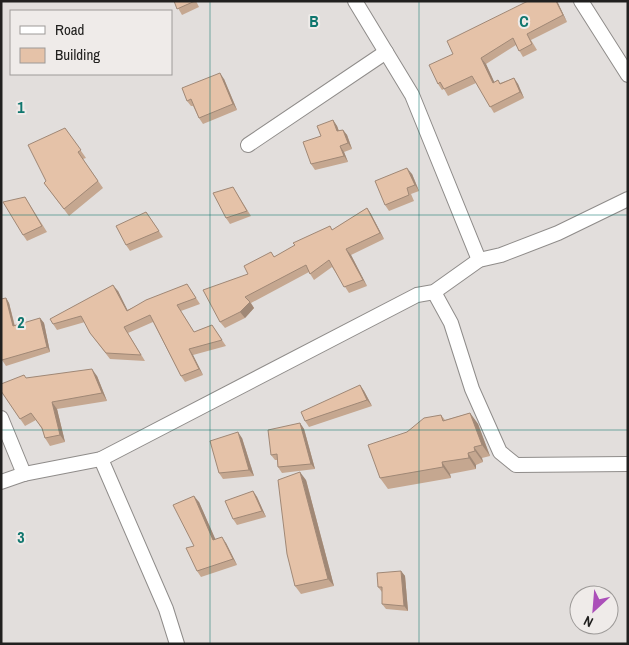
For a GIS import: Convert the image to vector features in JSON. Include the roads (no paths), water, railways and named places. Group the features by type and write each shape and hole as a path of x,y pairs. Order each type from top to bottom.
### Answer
{"street":[{"path":"355,1 412,96 479,260"},
{"path":"582,1 628,75"},
{"path":"248,145 386,52"},
{"path":"1,482 24,474 101,459 417,295 434,292 479,260 501,255 558,233 628,199"},
{"path":"434,292 451,323 472,389 500,452 516,465 628,464"},
{"path":"1,418 24,474"},
{"path":"101,459 166,609 177,644"}]}
